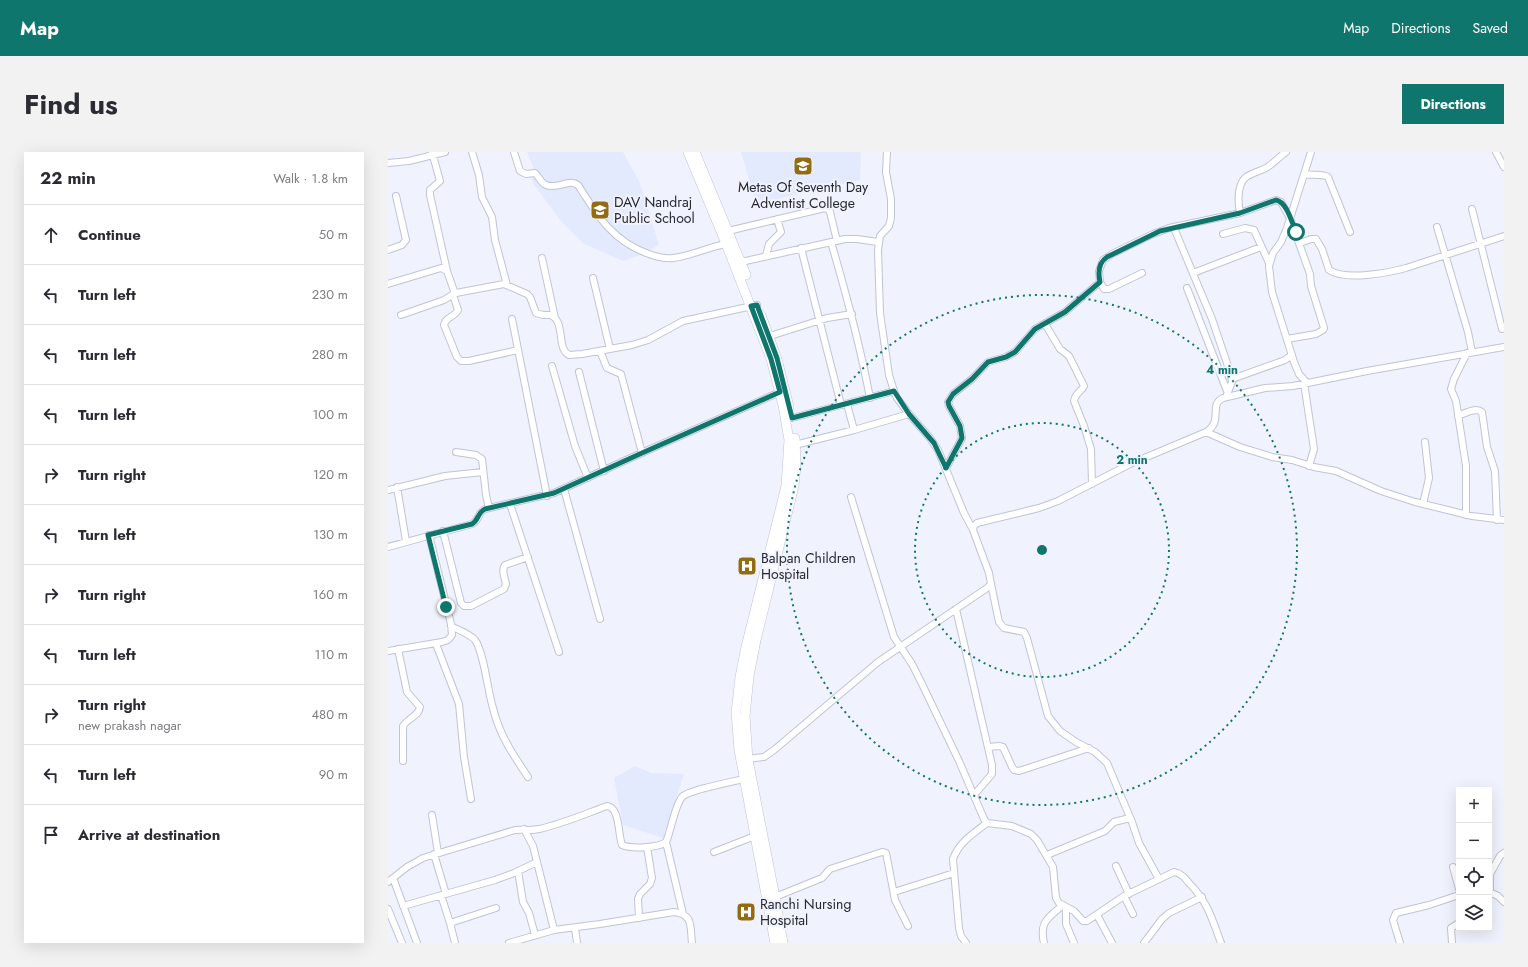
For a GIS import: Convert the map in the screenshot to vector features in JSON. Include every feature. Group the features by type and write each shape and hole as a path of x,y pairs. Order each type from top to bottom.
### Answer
{"main road":[{"path":"688,152 726,244 770,336 781,371 792,418 795,445 796,465 794,486 756,640 748,681 745,716 744,759"},
{"path":"696,152 740,262 754,305 780,392 789,440 788,474 740,677 736,722 775,897 783,943"},
{"path":"748,778 755,836 775,943"}],"street":[{"path":"388,163 409,161 433,153 445,152"},
{"path":"472,152 479,175 482,197 492,217 496,245 507,285"},
{"path":"514,152 520,171 526,174 535,173 544,184 557,187 572,182 578,185 593,210 617,236 623,242 645,253 663,258 675,258 710,247 726,244"},
{"path":"887,152 886,172 891,199 891,218 889,226 880,236 878,242 878,285 880,313 889,375 894,391 909,414 934,443 946,468 988,567 999,622 1004,628 1024,632 1027,638 1048,716 1060,731 1076,742 1089,748 1102,757 1107,763 1139,843 1159,879"},
{"path":"1240,213 1239,197 1244,180 1251,174 1267,167 1286,152"},
{"path":"1309,466 1314,449 1305,383 1299,374 1292,355 1272,292 1269,264 1273,253 1284,236 1311,152"},
{"path":"1496,152 1504,167"},
{"path":"433,153 440,181 432,187 430,190 430,195 447,271 458,310 454,315 446,319 444,325 457,357 461,362 518,350"},
{"path":"1305,174 1314,176 1323,174 1328,177 1350,232"},
{"path":"388,250 402,245 406,240 396,196"},
{"path":"1142,273 1109,289 1104,289 1100,282 1099,271 1103,260 1107,257 1160,231 1240,213 1278,200 1281,202 1290,218 1300,242 1310,274 1311,286 1324,328 1316,334 1287,339"},
{"path":"728,231 825,208 829,210 834,241 862,356 870,398"},
{"path":"1472,209 1502,329"},
{"path":"766,256 769,244 781,232 777,219"},
{"path":"1437,227 1468,332 1470,353 1454,379 1451,389 1456,401 1466,466 1466,515"},
{"path":"1174,228 1212,319 1232,379 1227,394"},
{"path":"1223,234 1245,228 1252,229 1257,235 1269,264"},
{"path":"1300,242 1316,239 1322,249 1329,270 1346,275 1393,271 1504,236"},
{"path":"740,262 852,238 878,242"},
{"path":"1193,273 1261,247"},
{"path":"801,248 844,404 854,430"},
{"path":"542,258 555,318 559,326 567,354 573,355 600,351 639,343 683,321 754,305"},
{"path":"388,284 405,280 437,268 445,268 447,271"},
{"path":"593,278 610,349"},
{"path":"946,468 962,438 960,426 949,406 950,398 972,379 988,362 1006,357 1015,352 1031,332 1065,312 1100,282"},
{"path":"401,315 438,302 454,294 500,284 507,285 522,292 530,298 536,313 543,316 550,314 555,318"},
{"path":"1187,288 1227,394"},
{"path":"770,336 820,320 852,314"},
{"path":"512,319 547,496"},
{"path":"1045,324 1060,349 1070,356 1084,386 1078,392 1074,401 1091,449 1092,484"},
{"path":"973,530 974,526 981,522 1039,508 1058,501 1130,464 1206,432 1216,420 1216,404 1218,400 1227,394 1265,388 1285,387 1504,347"},
{"path":"600,351 607,368 621,374 642,453"},
{"path":"1232,379 1285,360 1292,355"},
{"path":"552,366 575,446 588,478"},
{"path":"579,372 604,471"},
{"path":"792,418 894,391"},
{"path":"388,547 472,524 475,522 480,512 489,508 547,496 780,392"},
{"path":"1206,432 1240,447 1272,457 1292,460 1309,466 1336,471 1381,491 1424,504 1466,515 1501,520 1495,472 1487,447 1482,412 1480,410 1476,410 1458,416"},
{"path":"795,445 909,414"},
{"path":"1424,504 1429,478 1425,442"},
{"path":"456,452 479,456 483,463 486,495 489,508"},
{"path":"388,490 445,476 484,472"},
{"path":"397,487 406,541"},
{"path":"564,489 600,619"},
{"path":"851,497 894,637 901,646 922,684 987,823"},
{"path":"510,504 559,652"},
{"path":"443,531 464,606 471,606 504,589 506,584 503,568 505,565 528,557"},
{"path":"388,651 436,644 448,640 452,635 428,535"},
{"path":"744,759 764,757 774,750 872,666 956,609 984,592 991,584"},
{"path":"956,609 992,765 992,774 974,795"},
{"path":"451,626 472,638 478,644 498,725 509,749 528,776"},
{"path":"436,644 459,704 464,757 471,799"},
{"path":"398,649 407,692 420,707 418,713 403,726 403,761"},
{"path":"989,747 1003,747 1014,770 1019,771 1089,748"},
{"path":"692,943 690,921 684,914 666,842 680,801 684,795 694,791 748,778"},
{"path":"417,943 403,906 390,880 415,862 514,830 537,830 549,827 607,806 611,806 614,809 622,845 631,848 647,847 659,846 666,842"},
{"path":"432,815 436,854 443,895 455,943"},
{"path":"1047,855 1105,831 1114,822 1130,818"},
{"path":"966,943 961,936 959,928 953,859 958,847 987,823 1012,826 1031,834 1037,840 1053,867 1056,898 1064,906 1074,911 1084,921 1097,915 1126,895 1171,873 1177,873 1182,875 1202,897 1210,911 1221,943"},
{"path":"524,829 533,846 554,930"},
{"path":"714,852 755,836"},
{"path":"638,918 638,899 640,894 650,884 652,878 647,847"},
{"path":"775,897 822,878 830,869 882,852 886,853 897,906 908,926"},
{"path":"1492,869 1499,860 1500,856 1504,854"},
{"path":"403,906 495,880 537,862"},
{"path":"1116,866 1133,914"},
{"path":"1453,867 1456,878"},
{"path":"518,871 523,902 530,917 535,935"},
{"path":"894,892 954,873"},
{"path":"1492,893 1498,896 1504,902"},
{"path":"1400,943 1393,920 1396,913 1429,905 1456,896"},
{"path":"1144,943 1162,919 1170,913 1202,897"},
{"path":"1044,943 1042,934 1043,924 1064,906"},
{"path":"1064,906 1065,921 1074,943"},
{"path":"450,924 496,908"},
{"path":"388,910 402,943"},
{"path":"509,943 554,930 674,912 684,914"},
{"path":"1097,915 1112,943"},
{"path":"1452,943 1451,928 1456,925"},
{"path":"575,928 577,943"}],"shaded area":[{"name":"DAV Nandraj Public School","path":"527,152 623,152 640,183 659,245 640,255 623,261 584,244 561,221 534,185 530,173 534,169"},
{"name":"Metas Of Seventh Day Adventist College","path":"741,152 861,152 860,180 756,204"},
{"path":"635,766 652,773 684,774 663,838 623,825 614,778"}],"place":[{"name":"Metas Of Seventh Day Adventist College","path":"803,166"},
{"name":"DAV Nandraj Public School","path":"600,210"},
{"name":"Balpan Children Hospital","path":"747,566"},
{"name":"Ranchi Nursing Hospital","path":"746,912"}],"route":[{"path":"446,607 428,535 472,524 477,519 478,514 485,509 547,496 780,392 771,359 751,306 757,305 770,336 781,371 792,418 894,391 909,414 934,443 946,468 961,443 962,438 960,426 952,413 948,402 953,394 972,379 988,362 1011,355 1022,345 1031,332 1065,312 1079,301 1100,282 1098,275 1099,271 1103,260 1107,257 1160,231 1240,213 1276,200 1281,202 1284,206 1296,232"}]}
